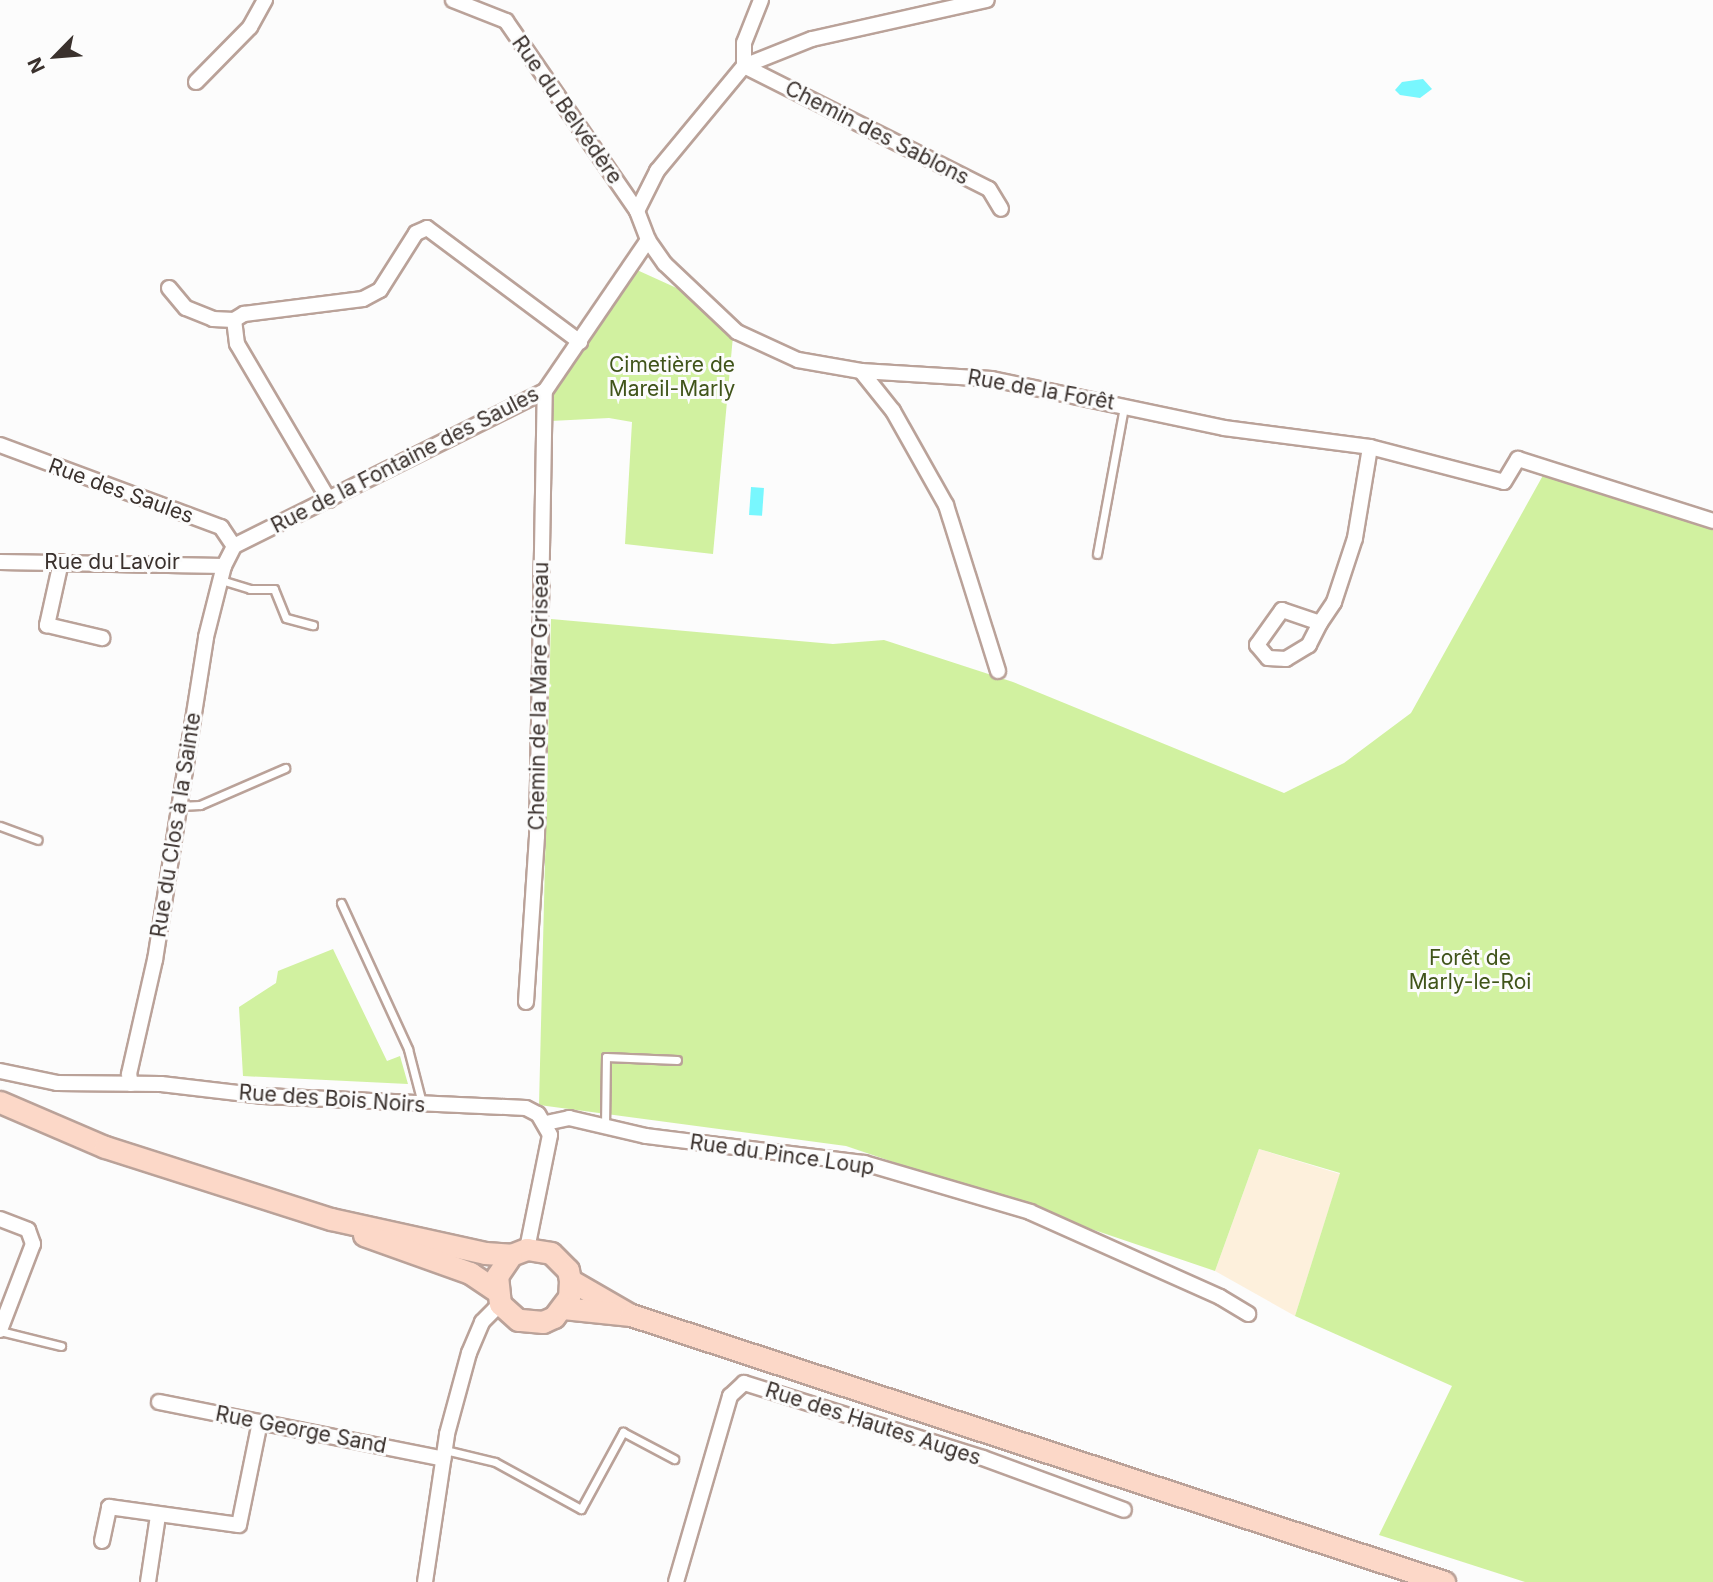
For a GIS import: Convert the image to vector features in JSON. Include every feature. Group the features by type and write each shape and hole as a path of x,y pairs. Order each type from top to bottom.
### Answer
{"main road":[{"path":"0,1102 105,1147 331,1219 391,1247 470,1273 498,1297 518,1321 530,1323 554,1317 563,1308 570,1280"},
{"path":"331,1219 519,1252 551,1253 570,1280 631,1315 1444,1582"},
{"path":"498,1297 501,1266 519,1252"},
{"path":"563,1308 631,1315"}],"street":[{"path":"196,82 250,27 265,0"},
{"name":"Rue du Belvédère","path":"453,0 506,21 637,211"},
{"path":"744,66 744,43 761,0"},
{"path":"637,211 657,171 744,66 813,39 987,0"},
{"name":"Chemin des Sablons","path":"744,66 989,189 1001,209"},
{"name":"Rue de la Forêt","path":"637,211 648,240 665,264 737,332 798,360 862,371 992,379 1224,428 1370,447 1504,482 1518,459 1713,521"},
{"path":"169,288 186,308 214,319 233,320 253,311 363,299 380,290 416,233 427,228 580,342"},
{"name":"Rue de la Fontaine des Saules","path":"234,546 545,391 648,240"},
{"path":"233,320 237,344 329,500"},
{"path":"862,371 893,411 946,505 999,671"},
{"name":"Chemin de la Mare Griseau","path":"526,1002 537,836 545,391"},
{"name":"Rue des Saules","path":"0,445 221,527 234,546"},
{"path":"1320,623 1334,602 1355,538 1370,447"},
{"path":"222,573 234,546"},
{"name":"Rue du Lavoir","path":"0,562 61,562 222,573"},
{"path":"61,562 47,625 102,638"},
{"name":"Rue du Clos à la Sainte","path":"131,1084 129,1074 155,960 206,637 222,573"},
{"name":"Rue des Bois Noirs","path":"0,1071 57,1083 131,1084 423,1105 526,1108 546,1123"},
{"name":"Rue du Pince Loup","path":"546,1123 569,1118 605,1127 864,1163 975,1195 1079,1232 1248,1314"},
{"path":"519,1252 550,1135 546,1123"},
{"path":"0,1219 28,1230 33,1244 0,1331"},
{"path":"425,1582 444,1455 469,1353 482,1322 498,1297"},
{"name":"Rue des Hautes Auges","path":"676,1582 730,1396 744,1382 983,1458 1124,1510"},
{"name":"Rue George Sand","path":"159,1402 444,1455"},
{"path":"102,1541 109,1507 158,1517 239,1525 260,1422"},
{"path":"148,1582 158,1517"}],"lane":[{"path":"1097,554 1125,405"},
{"path":"222,573 250,589 274,589 286,618 313,625"},
{"path":"180,806 200,805 285,768"},
{"path":"0,826 38,840"},
{"path":"341,904 408,1049 423,1105"},
{"path":"605,1127 606,1056 677,1060"},
{"path":"0,1331 61,1346"},
{"path":"444,1455 495,1462 581,1509 623,1432 674,1459"}],"shaded area":[{"path":"1259,1149 1340,1174 1295,1316 1215,1271"}],"green space":[{"name":"Cimetière de Mareil-Marly","path":"637,270 681,290 733,336 713,554 625,544 632,422 609,418 551,421 553,394"},
{"name":"Forêt de Marly-le-Roi","path":"1546,470 1713,529 1713,1582 1525,1582 1379,1535 1452,1386 1295,1316 1340,1173 1259,1149 1215,1271 846,1146 539,1105 551,619 833,644 884,640 1013,682 1284,793 1344,763 1411,713"},
{"path":"333,949 387,1061 400,1056 408,1084 243,1076 239,1007 276,983 278,971"}],"water":[{"path":"1423,79 1432,89 1420,98 1400,95 1395,90 1402,82"},
{"path":"751,487 764,488 762,516 749,515"}]}
